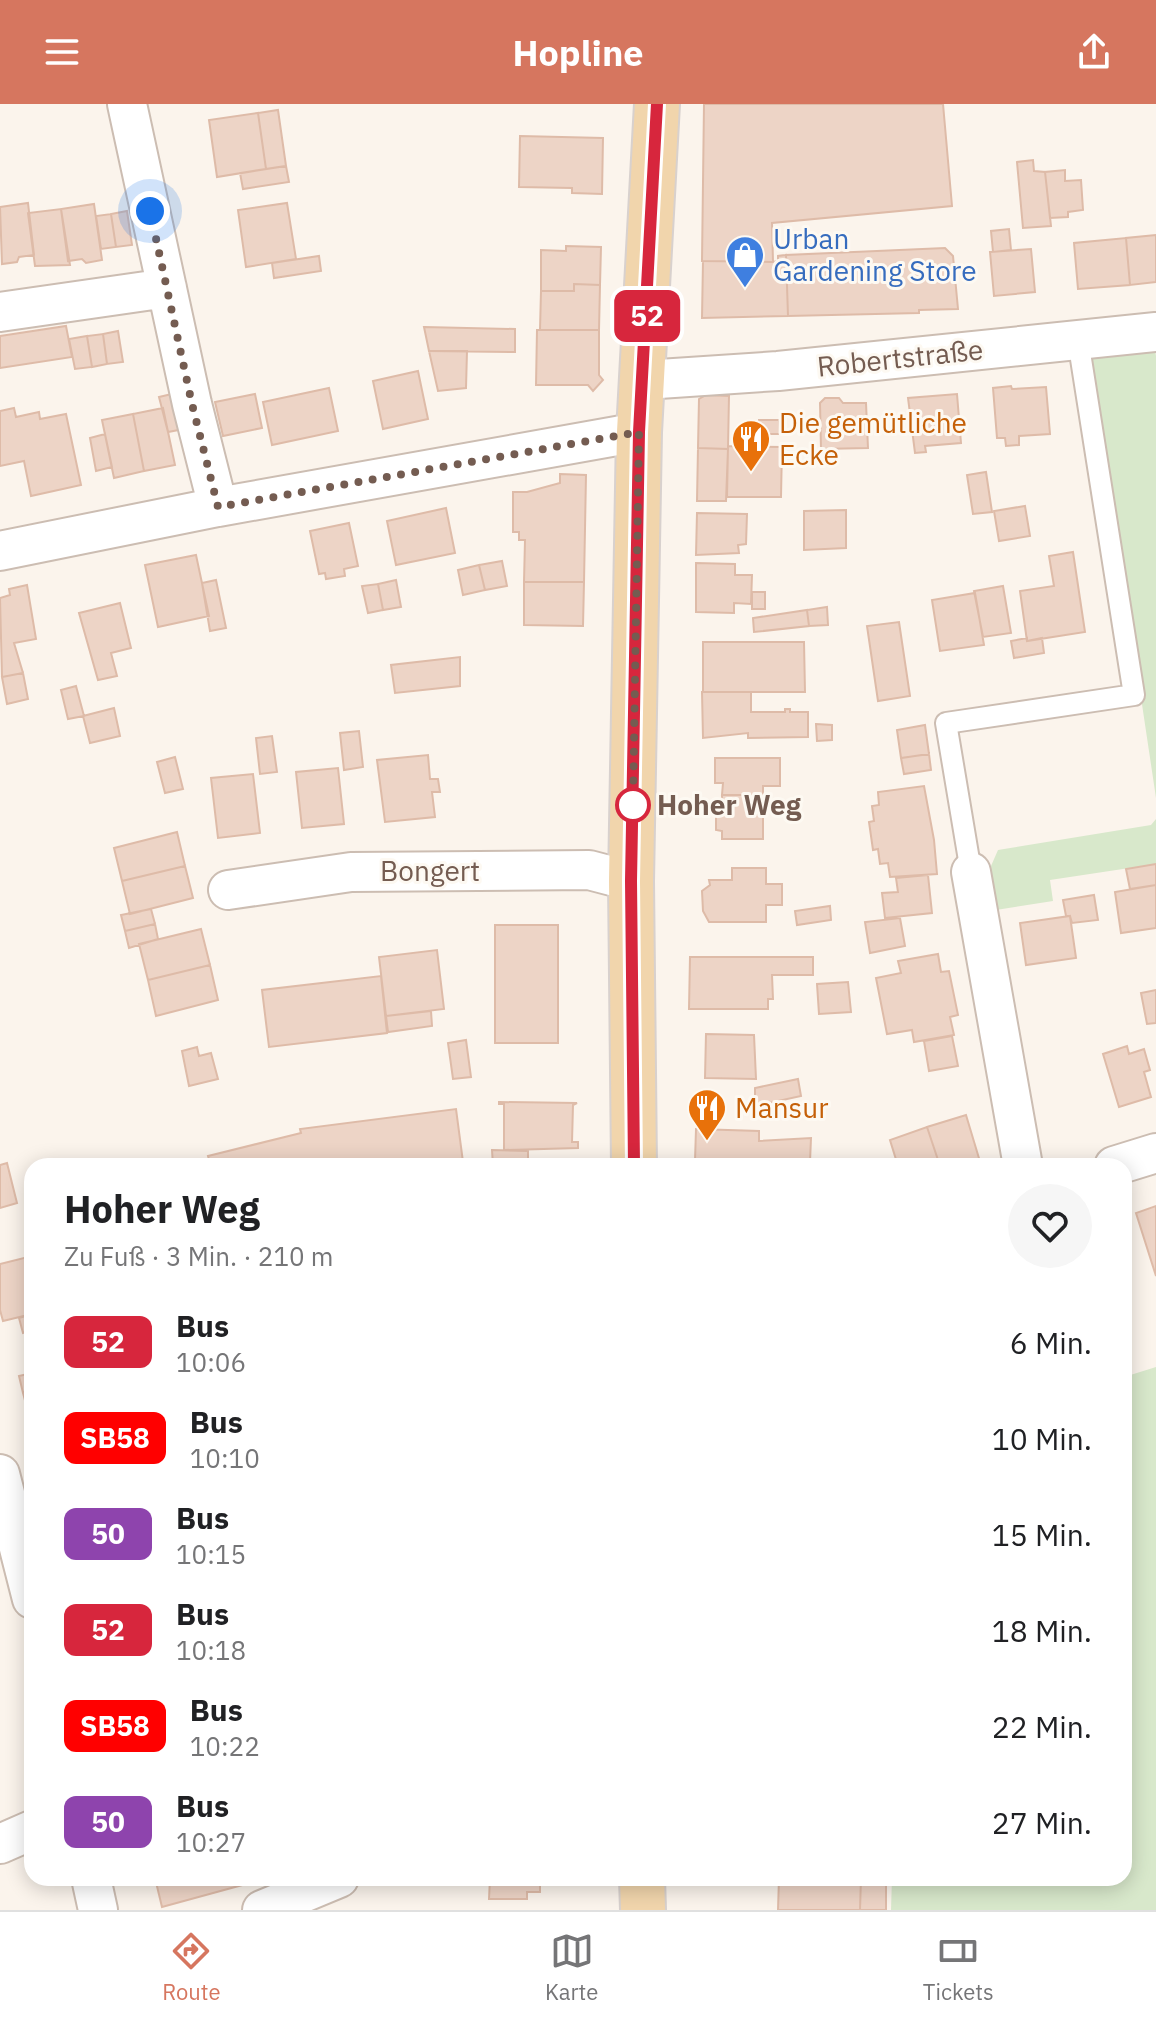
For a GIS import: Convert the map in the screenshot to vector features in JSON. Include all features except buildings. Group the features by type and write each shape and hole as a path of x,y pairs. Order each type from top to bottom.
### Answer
{"main road":[{"path":"634,1158 631,881 639,432 657,104"},
{"path":"642,1886 643,1910"}],"street":[{"path":"127,104 192,404 218,507"},
{"path":"0,312 167,288"},
{"name":"Robertstraße","path":"644,380 778,371 1156,332"},
{"path":"0,551 218,507 639,432"},
{"name":"Bongert","path":"228,890 351,872 589,870 631,881"},
{"path":"971,872 1022,1158"},
{"path":"1132,1160 1156,1153"},
{"path":"24,1471 0,1476 24,1568"},
{"path":"0,1844 24,1834"},
{"path":"93,1886 98,1910"},
{"path":"262,1910 320,1886"}],"lane":[{"path":"971,872 946,723 1134,695 1078,340"}],"green space":[{"path":"1155,350 1156,356 1156,798 1090,356"},
{"path":"1156,819 1156,864 1050,880 1053,901 996,910 991,866 998,850 1151,825"},
{"path":"1156,1367 1156,1910 891,1910 892,1886 1132,1886 1132,1374"}],"bus line":[{"name":"52","path":"634,1158 631,881 639,432 657,104"}],"place":[{"name":"Urban Gardening Store","path":"745,289"},
{"name":"Die gemütliche Ecke","path":"751,473"},
{"name":"Hoher Weg","path":"633,805"},
{"name":"Mansur","path":"707,1142"}],"route":[{"path":"150,211 218,507 639,432 633,805"}]}
